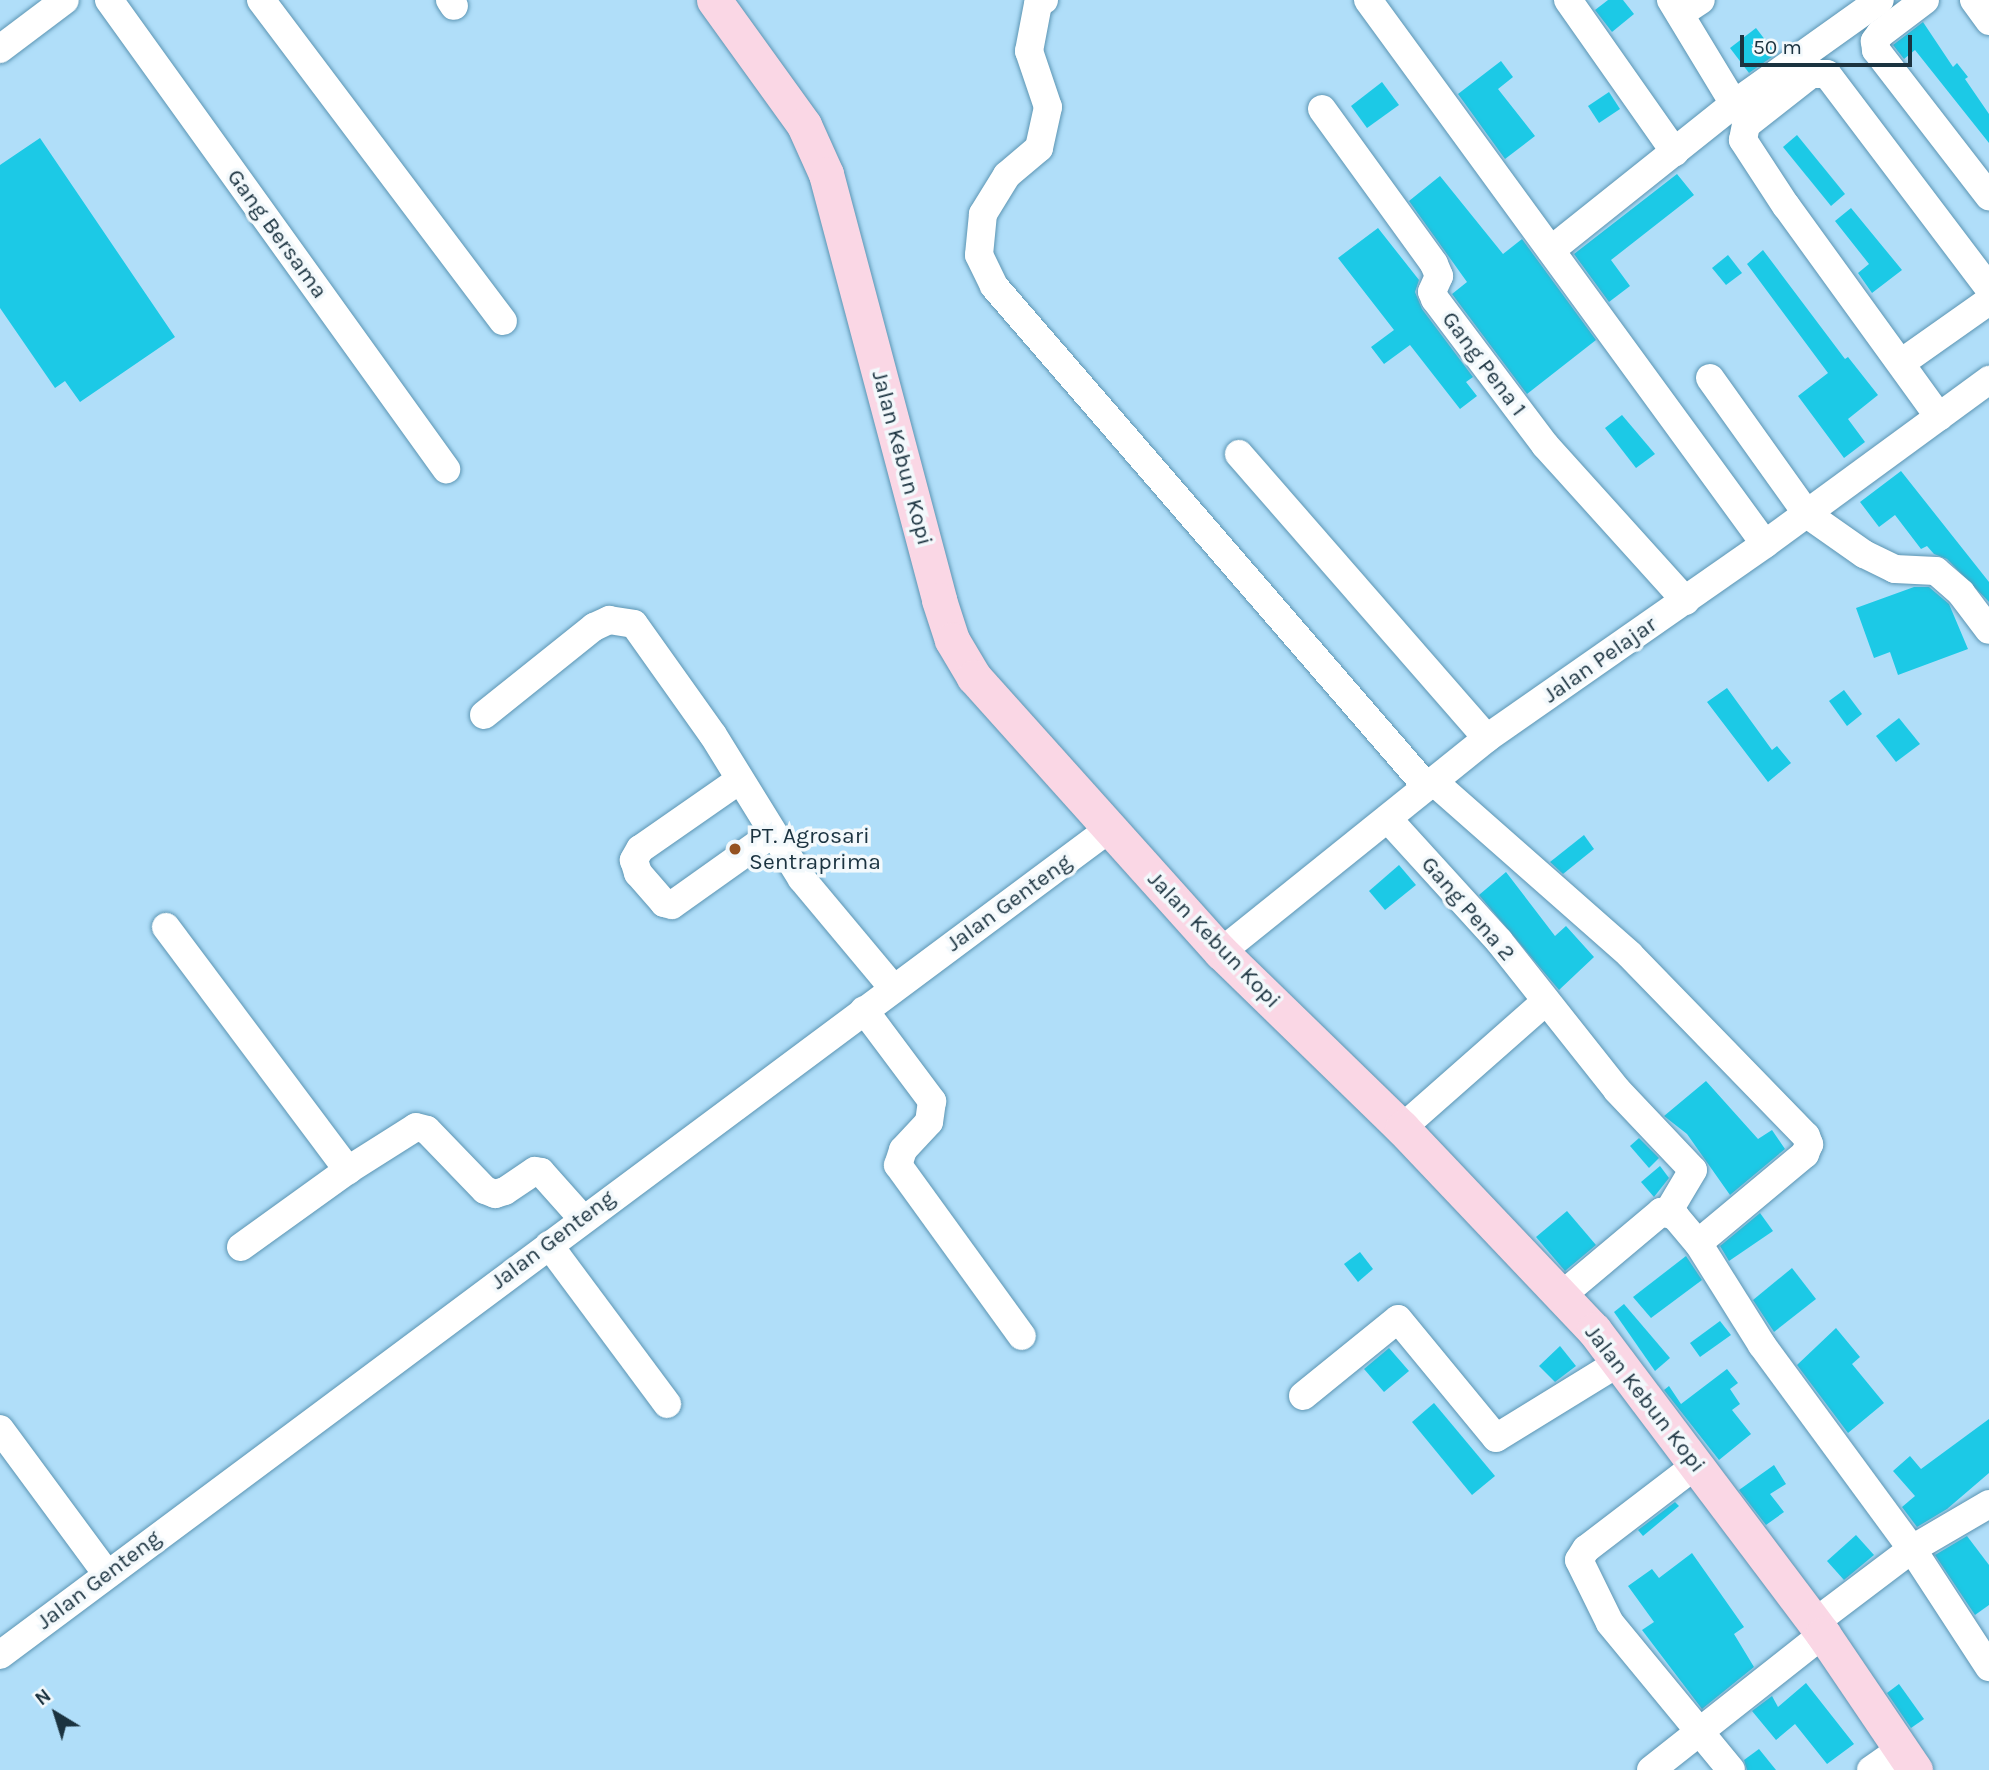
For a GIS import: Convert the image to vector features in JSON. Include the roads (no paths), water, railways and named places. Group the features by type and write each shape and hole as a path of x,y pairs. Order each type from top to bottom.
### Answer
{"main road":[{"name":"Jalan Kebun Kopi","path":"714,0 804,125 826,174 953,640 974,677 1221,953 1402,1128 1621,1361 1819,1628 1907,1760"}],"street":[{"path":"3,41 65,0"},
{"name":"Gang Bersama","path":"109,0 446,469"},
{"path":"261,0 503,321"},
{"path":"1044,0 1038,4 1029,51 1048,107 1039,148 1007,175 982,214 979,256 989,276 1078,388 1431,785 1630,955 1806,1136 1809,1144 1804,1154 1698,1243"},
{"path":"1368,0 1765,544"},
{"path":"1568,0 1675,152"},
{"path":"1551,250 1734,104 1880,0"},
{"path":"1926,0 1880,34 1876,50 1989,196"},
{"path":"1974,0 1989,21"},
{"path":"1684,5 1734,104"},
{"path":"1939,417 1743,140 1746,125 1811,74 1827,74 1989,288"},
{"name":"Gang Pena 1","path":"1322,109 1434,264 1439,276 1432,292 1435,299 1545,445 1686,601"},
{"path":"1901,363 1989,301"},
{"path":"1710,378 1807,514 1864,554 1895,569 1936,571 1961,593 1989,630"},
{"name":"Jalan Pelajar","path":"1221,953 1487,738 1686,601 1989,380"},
{"path":"1239,454 1487,738"},
{"path":"484,715 594,627 624,619 635,624 697,712 802,879 893,988"},
{"path":"738,781 640,849 634,860 638,873 664,903 672,905 772,834"},
{"name":"Gang Pena 2","path":"1388,819 1499,941 1545,1002 1618,1090 1693,1170 1668,1212"},
{"name":"Jalan Genteng","path":"0,1655 582,1218 1109,829"},
{"path":"166,927 348,1170"},
{"path":"1402,1128 1545,1002"},
{"path":"864,1010 932,1101 929,1122 903,1150 898,1165 1022,1336"},
{"path":"241,1247 348,1170 416,1127 427,1130 485,1190 495,1194 505,1191 535,1171 541,1172 582,1218"},
{"path":"1561,1296 1661,1212 1668,1212 1698,1243 1762,1345 1912,1549 1989,1667"},
{"path":"549,1245 667,1404"},
{"path":"1303,1396 1398,1319 1496,1438 1503,1438 1621,1361"},
{"path":"0,1429 107,1574"},
{"path":"1696,1465 1586,1549 1580,1560 1610,1623 1703,1732 1731,1770"},
{"path":"1651,1770 1703,1732 1912,1549 1989,1504"},
{"path":"1871,1770 1907,1760"}],"place":[{"name":"PT. Agrosari Sentraprima","path":"735,849"}]}
